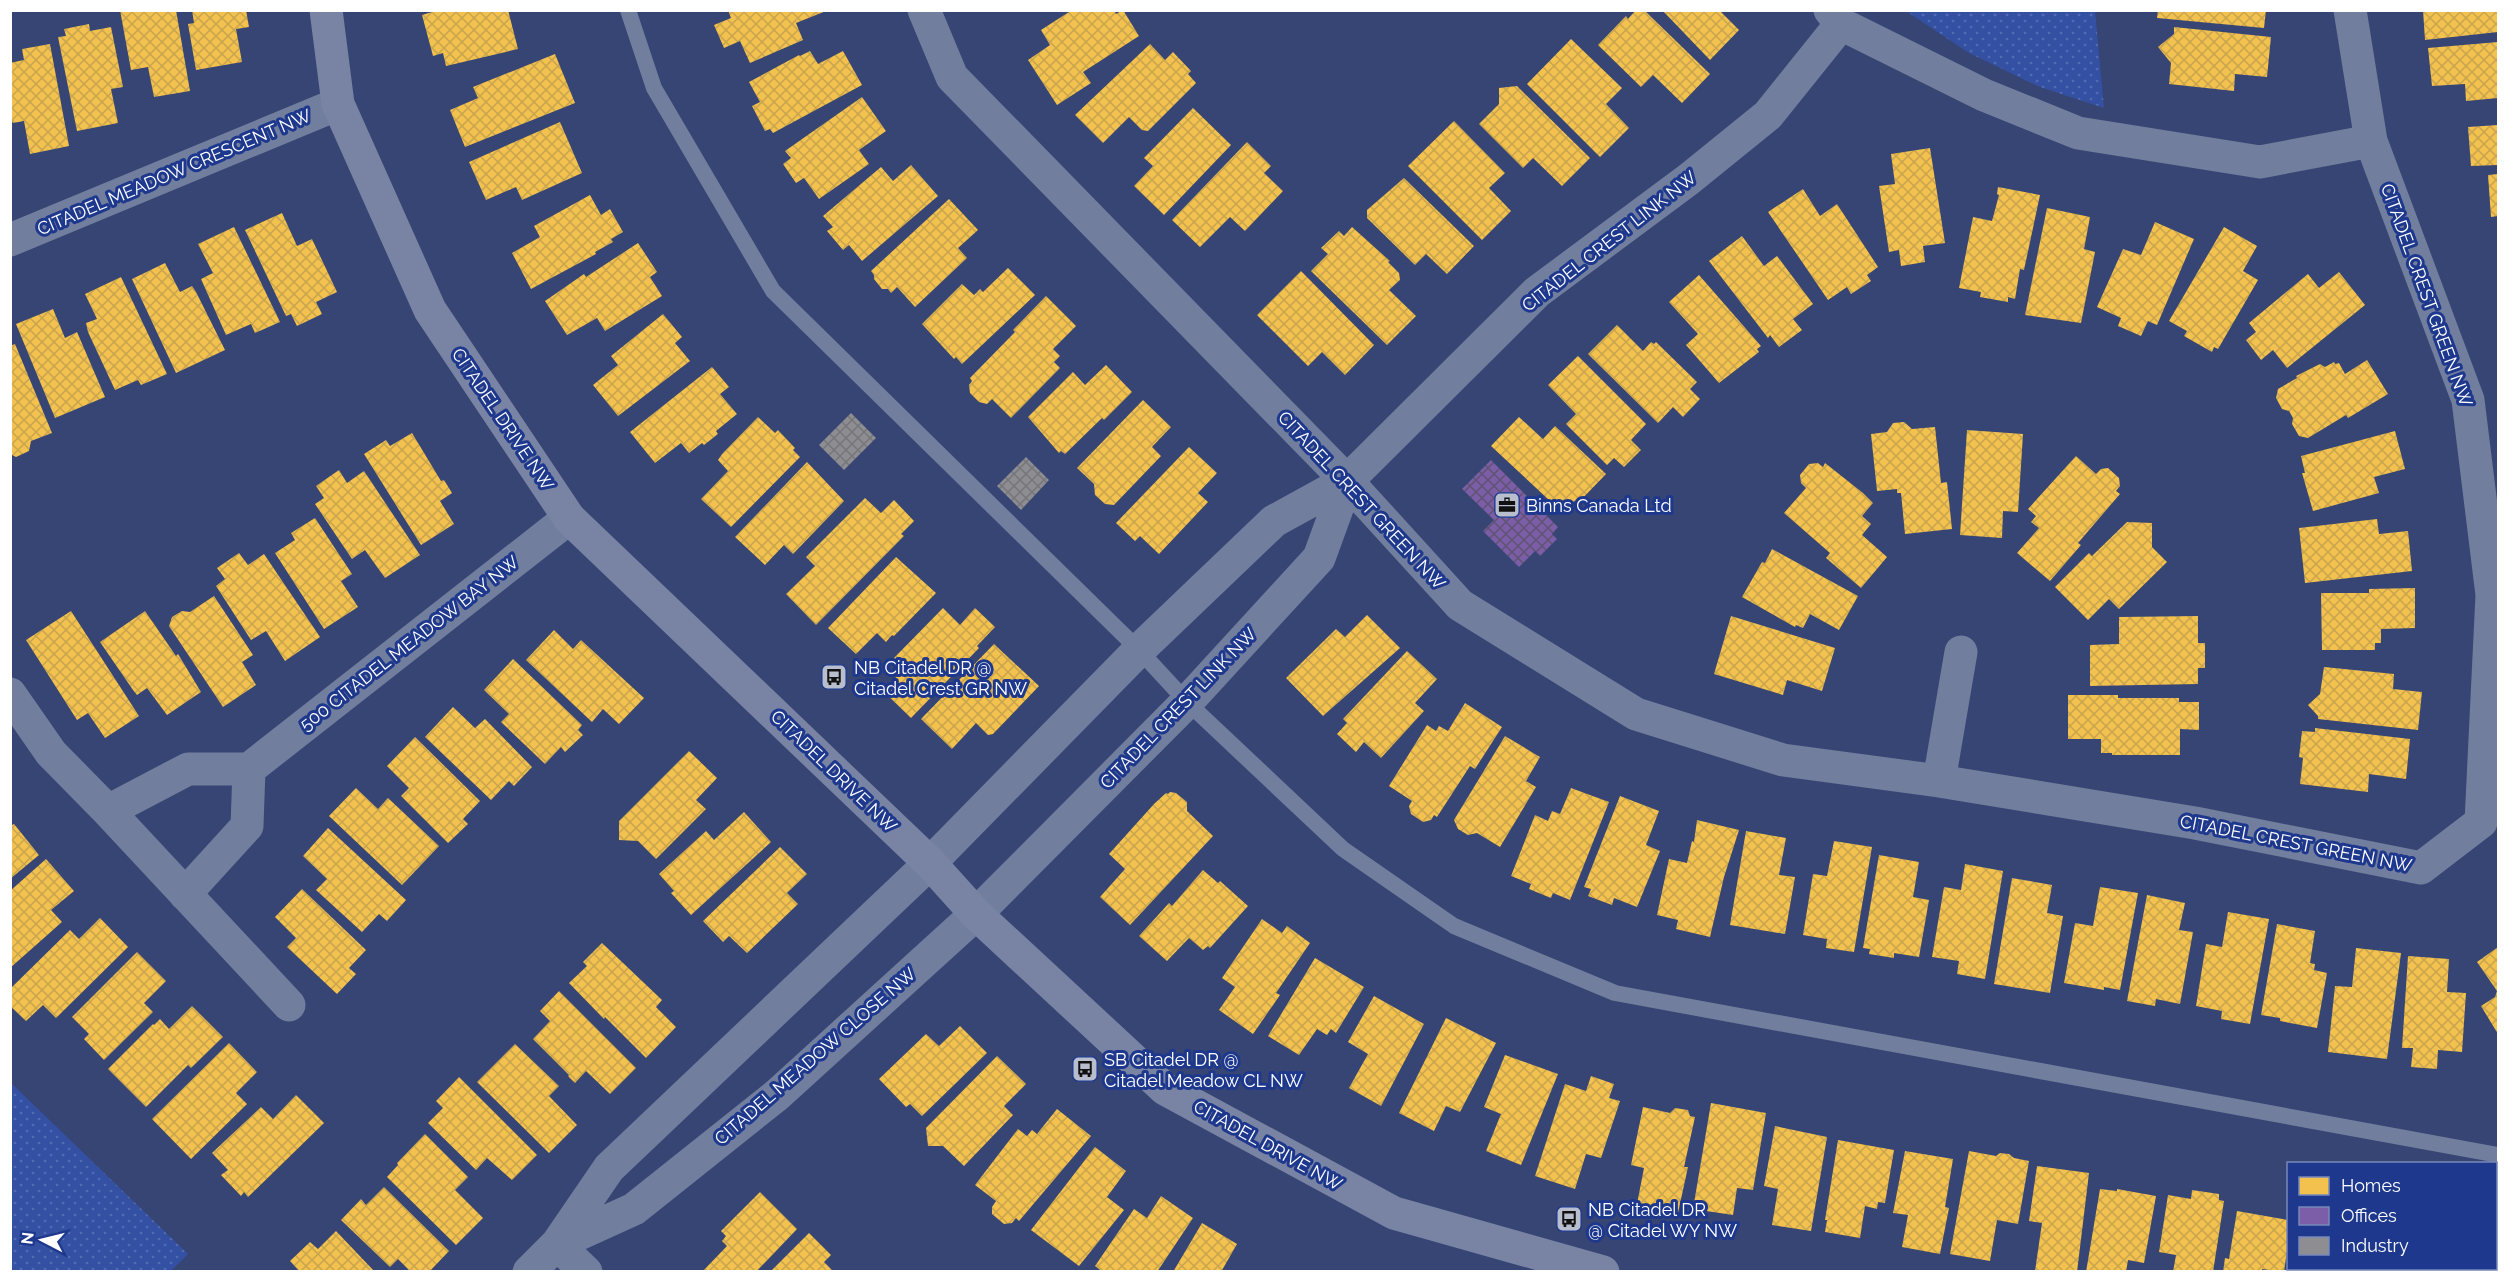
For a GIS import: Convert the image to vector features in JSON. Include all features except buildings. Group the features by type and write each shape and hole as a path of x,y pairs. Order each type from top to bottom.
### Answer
{"street":[{"name":"CITADEL DRIVE NW","path":"326,10 338,104 430,310 569,518 930,863 976,914 1165,1089 1394,1213 1603,1272"},
{"name":"CITADEL CREST GREEN NW","path":"924,10 952,77 1347,481 1460,605 1636,714 1783,760 1939,782 2195,823 2421,868 2481,822 2492,596 2468,400 2371,141 2350,10"},
{"name":"CITADEL CREST LINK NW","path":"930,863 1139,650 1274,521 1347,481 1537,292 1689,180 1768,115 1835,17"},
{"path":"1835,17 1984,95 2078,133 2260,162 2371,141"},
{"name":"CITADEL MEADOW CRESCENT NW","path":"10,240 338,104"},
{"name":"CITADEL CREST LINK NW","path":"976,914 1187,702 1319,558 1347,481"},
{"name":"500 CITADEL MEADOW BAY NW","path":"249,769 569,518"},
{"path":"1939,782 1960,652"},
{"path":"10,694 51,753 289,1005"},
{"path":"108,811 188,770 249,769 247,826 185,894"},
{"name":"CITADEL MEADOW CLOSE NW","path":"529,1272 556,1244 609,1168 930,863"},
{"name":"CITADEL MEADOW CLOSE NW","path":"556,1244 634,1209 777,1095 976,914"},
{"path":"556,1244 586,1272"}],"lane":[{"path":"628,10 654,88 773,291 1139,650 1187,702 1343,849 1454,926 1616,993 2499,1155"}],"shaded area":[{"path":"1906,11 2095,11 2104,108 2040,87 1969,53"},
{"path":"10,1082 188,1254 171,1271 11,1271"}],"place":[{"name":"Binns Canada Ltd","path":"1507,505"},
{"name":"NB Citadel DR @ Citadel Crest GR NW","path":"834,677"},
{"name":"SB Citadel DR @ Citadel Meadow CL NW","path":"1085,1069"},
{"name":"NB Citadel DR @ Citadel WY NW","path":"1569,1219"}]}
